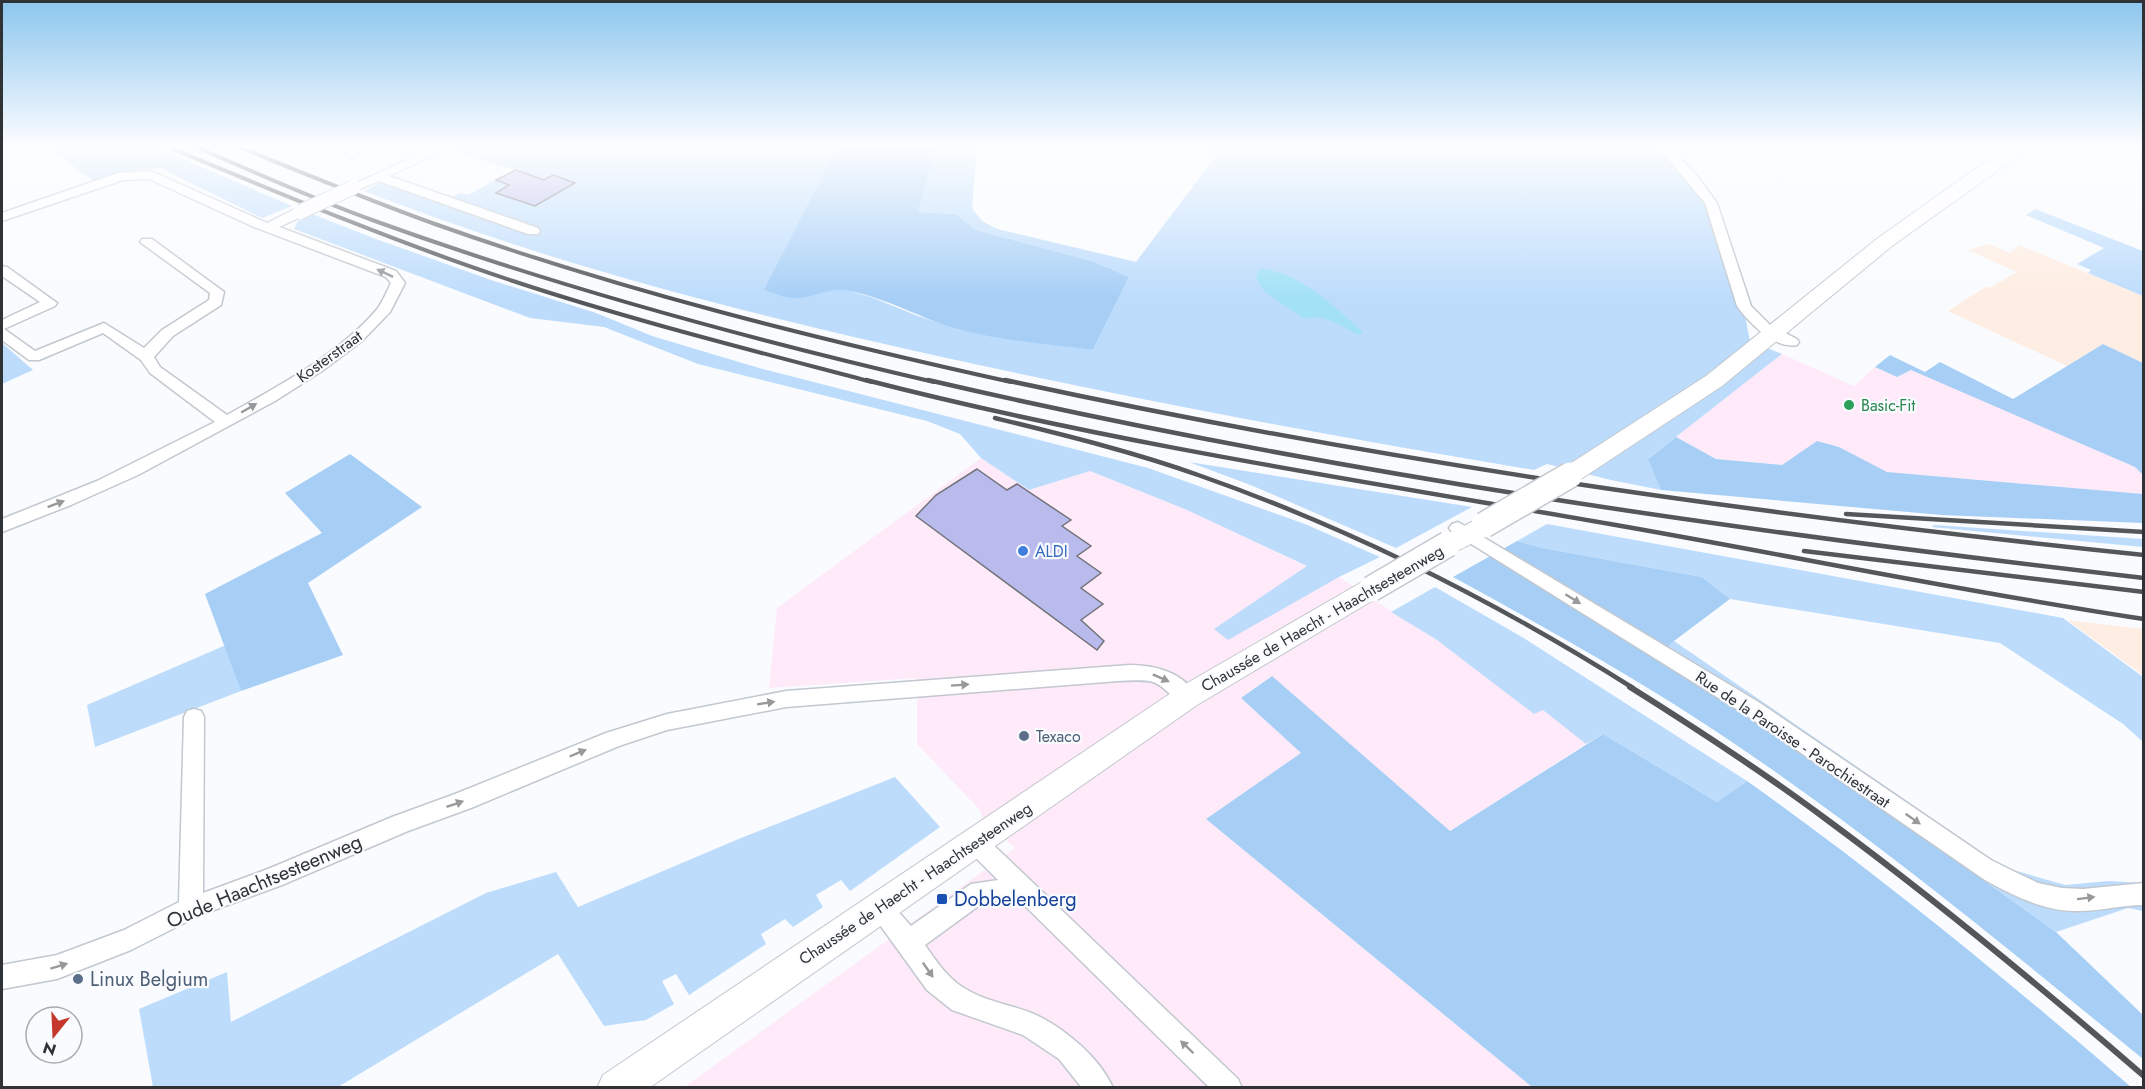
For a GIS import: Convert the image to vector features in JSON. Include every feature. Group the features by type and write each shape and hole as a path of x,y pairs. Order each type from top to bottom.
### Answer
{"main road":[{"name":"Chaussée de Haecht - Haachtsesteenweg","path":"616,1088 1187,697 1371,589 1472,537 1783,338 1885,242 1948,197"}],"street":[{"path":"2,217 61,197"},
{"path":"200,197 268,227 333,197"},
{"path":"437,197 533,231"},
{"path":"1706,197 1711,204 1744,306 1764,329 1783,338"},
{"name":"Kosterstraat","path":"2,525 103,485 157,459 315,369 358,337 375,321 397,289 398,283 391,274 268,227"},
{"path":"146,357 151,346 163,335 198,316 216,302 217,292 147,242"},
{"path":"2,270 50,303 2,325"},
{"path":"2,333 34,357 104,327 146,357 155,370 225,422"},
{"name":"Rue de la Paroisse - Parochiestraat","path":"1472,537 1753,710 1983,867 2014,885 2044,895 2074,900 2126,893 2144,894"},
{"name":"Oude Haachtsesteenweg","path":"2,976 57,967 131,939 191,908 273,878 612,739 667,722 786,699 1138,672 1164,677 1187,697"},
{"path":"191,908 194,717"},
{"path":"975,842 1229,1088"},
{"path":"909,942 979,892 1022,888"},
{"path":"879,907 909,942 936,981 961,1001 1030,1024 1068,1050 1100,1088"}],"shaded area":[{"path":"219,197 271,197 292,206 262,218"},
{"path":"379,197 812,197 765,290 803,297 823,290 846,290 961,330 1093,350 1129,277 1092,261 976,230 956,214 918,212 922,197 973,197 972,208 982,221 997,229 1136,262 1185,197 1700,197 1706,204 1746,321 1750,341 1782,354 1649,458 1661,490 1547,464 1534,470 1308,431 933,355 645,284 503,241"},
{"path":"812,197 922,197 918,212 956,214 976,230 1092,261 1129,277 1093,350 977,334 849,291 835,290 795,298 764,290"},
{"path":"2035,209 2143,251 2143,296 2088,273 2091,270 2077,264 2104,248 2026,215"},
{"path":"312,214 491,280 596,313 652,336 759,368 1148,468 1305,524 1380,557 1339,577 1228,640 1214,629 1307,566 1187,510 1090,471 1029,490 981,458 960,434 927,421 698,364 604,327 530,318 294,229 298,221"},
{"path":"1989,244 2010,253 2019,245 2143,296 2143,363 2103,344 2067,366 1948,311 1987,286 1990,288 2017,272 1968,250"},
{"path":"1259,269 1272,270 1301,282 1363,332 1358,335 1325,319 1304,319 1264,291 1256,278"},
{"path":"2,343 33,370 2,384"},
{"path":"2103,344 2143,363 2143,475 2135,467 1911,370 1897,377 1875,367 1890,355 1925,372 1940,362 2013,399"},
{"path":"1782,354 1854,386 1875,367 1897,377 1911,369 2135,467 2143,475 2143,494 1886,472 1839,447 1817,442 1782,465 1716,459 1676,437"},
{"path":"1676,437 1716,459 1782,465 1817,441 1839,447 1887,472 2143,494 2143,523 1942,515 1661,490 1648,459"},
{"path":"350,454 422,507 308,583 343,655 241,691 205,594 322,533 285,493"},
{"path":"981,458 1029,490 1090,471 1187,510 1321,573 1339,577 1542,709 1586,744 1450,831 1271,676 1241,698 1302,753 1206,819 1532,1087 683,1088 1015,848 983,820 980,810 917,744 917,678 769,688 777,608"},
{"path":"1189,462 1472,507 1396,548 1253,486"},
{"path":"1547,524 2063,618 2143,677 2143,742 2123,724 2000,643 1730,599 1702,577 1543,548 1517,541"},
{"path":"1934,525 2143,539 2143,547 1932,527"},
{"path":"1517,541 1543,548 1702,577 1730,599 1674,641 1656,659 1775,731 2056,932 2143,1015 2143,1059 1886,853 1780,775 1693,716 1557,635 1453,577"},
{"path":"1435,587 1522,637 1747,781 1717,802 1603,734 1586,744 1543,710 1534,714 1437,640 1391,612"},
{"path":"2067,620 2143,629 2143,675"},
{"path":"1674,641 2003,867 2065,885 2109,881 2143,883 2143,911 2128,908 2056,932 1775,731 1655,659"},
{"path":"226,645 241,691 95,747 87,705"},
{"path":"1272,676 1450,831 1603,734 1717,802 1747,781 1943,930 2131,1087 1532,1087 1206,819 1301,753 1241,698"},
{"path":"895,777 940,827 850,891 841,880 816,895 823,907 793,927 785,919 761,934 766,944 689,995 676,974 662,981 674,1004 646,1020 604,1026 558,954 338,1087 153,1087 139,1009 227,972 231,1022 486,893 556,872 578,907 741,838"}],"building":[{"path":"507,197 551,197 535,206"},
{"name":"ALDI","path":"977,469 1007,490 1017,484 1071,520 1062,526 1091,546 1077,556 1101,573 1081,588 1103,604 1081,620 1104,641 1097,650 916,516 936,495"}],"railway":[{"path":"287,197 469,266 557,295 647,322 872,382"},
{"path":"313,197 444,245 652,310 793,348 934,382"},
{"path":"364,197 506,248 649,292 793,331 1011,382"},
{"path":"866,380 1050,423 1236,460 2144,619"},
{"path":"928,380 1230,444 1533,496 1838,540 2144,578"},
{"path":"1005,380 1288,436 1572,483 1714,504 2144,555"},
{"path":"995,418 1099,444 1176,467 1313,520 1423,570 1477,598 1530,626 1633,688"},
{"path":"1846,514 2144,532"},
{"path":"1804,551 2144,592"},
{"path":"1630,687 1754,768 1908,881 1988,944 2144,1076"}],"place":[{"name":"Basic-Fit","path":"1849,405"},
{"name":"ALDI","path":"1023,551"},
{"name":"Texaco","path":"1024,736"},
{"name":"Dobbelenberg","path":"942,899"},
{"name":"Linux Belgium","path":"78,979"}]}
